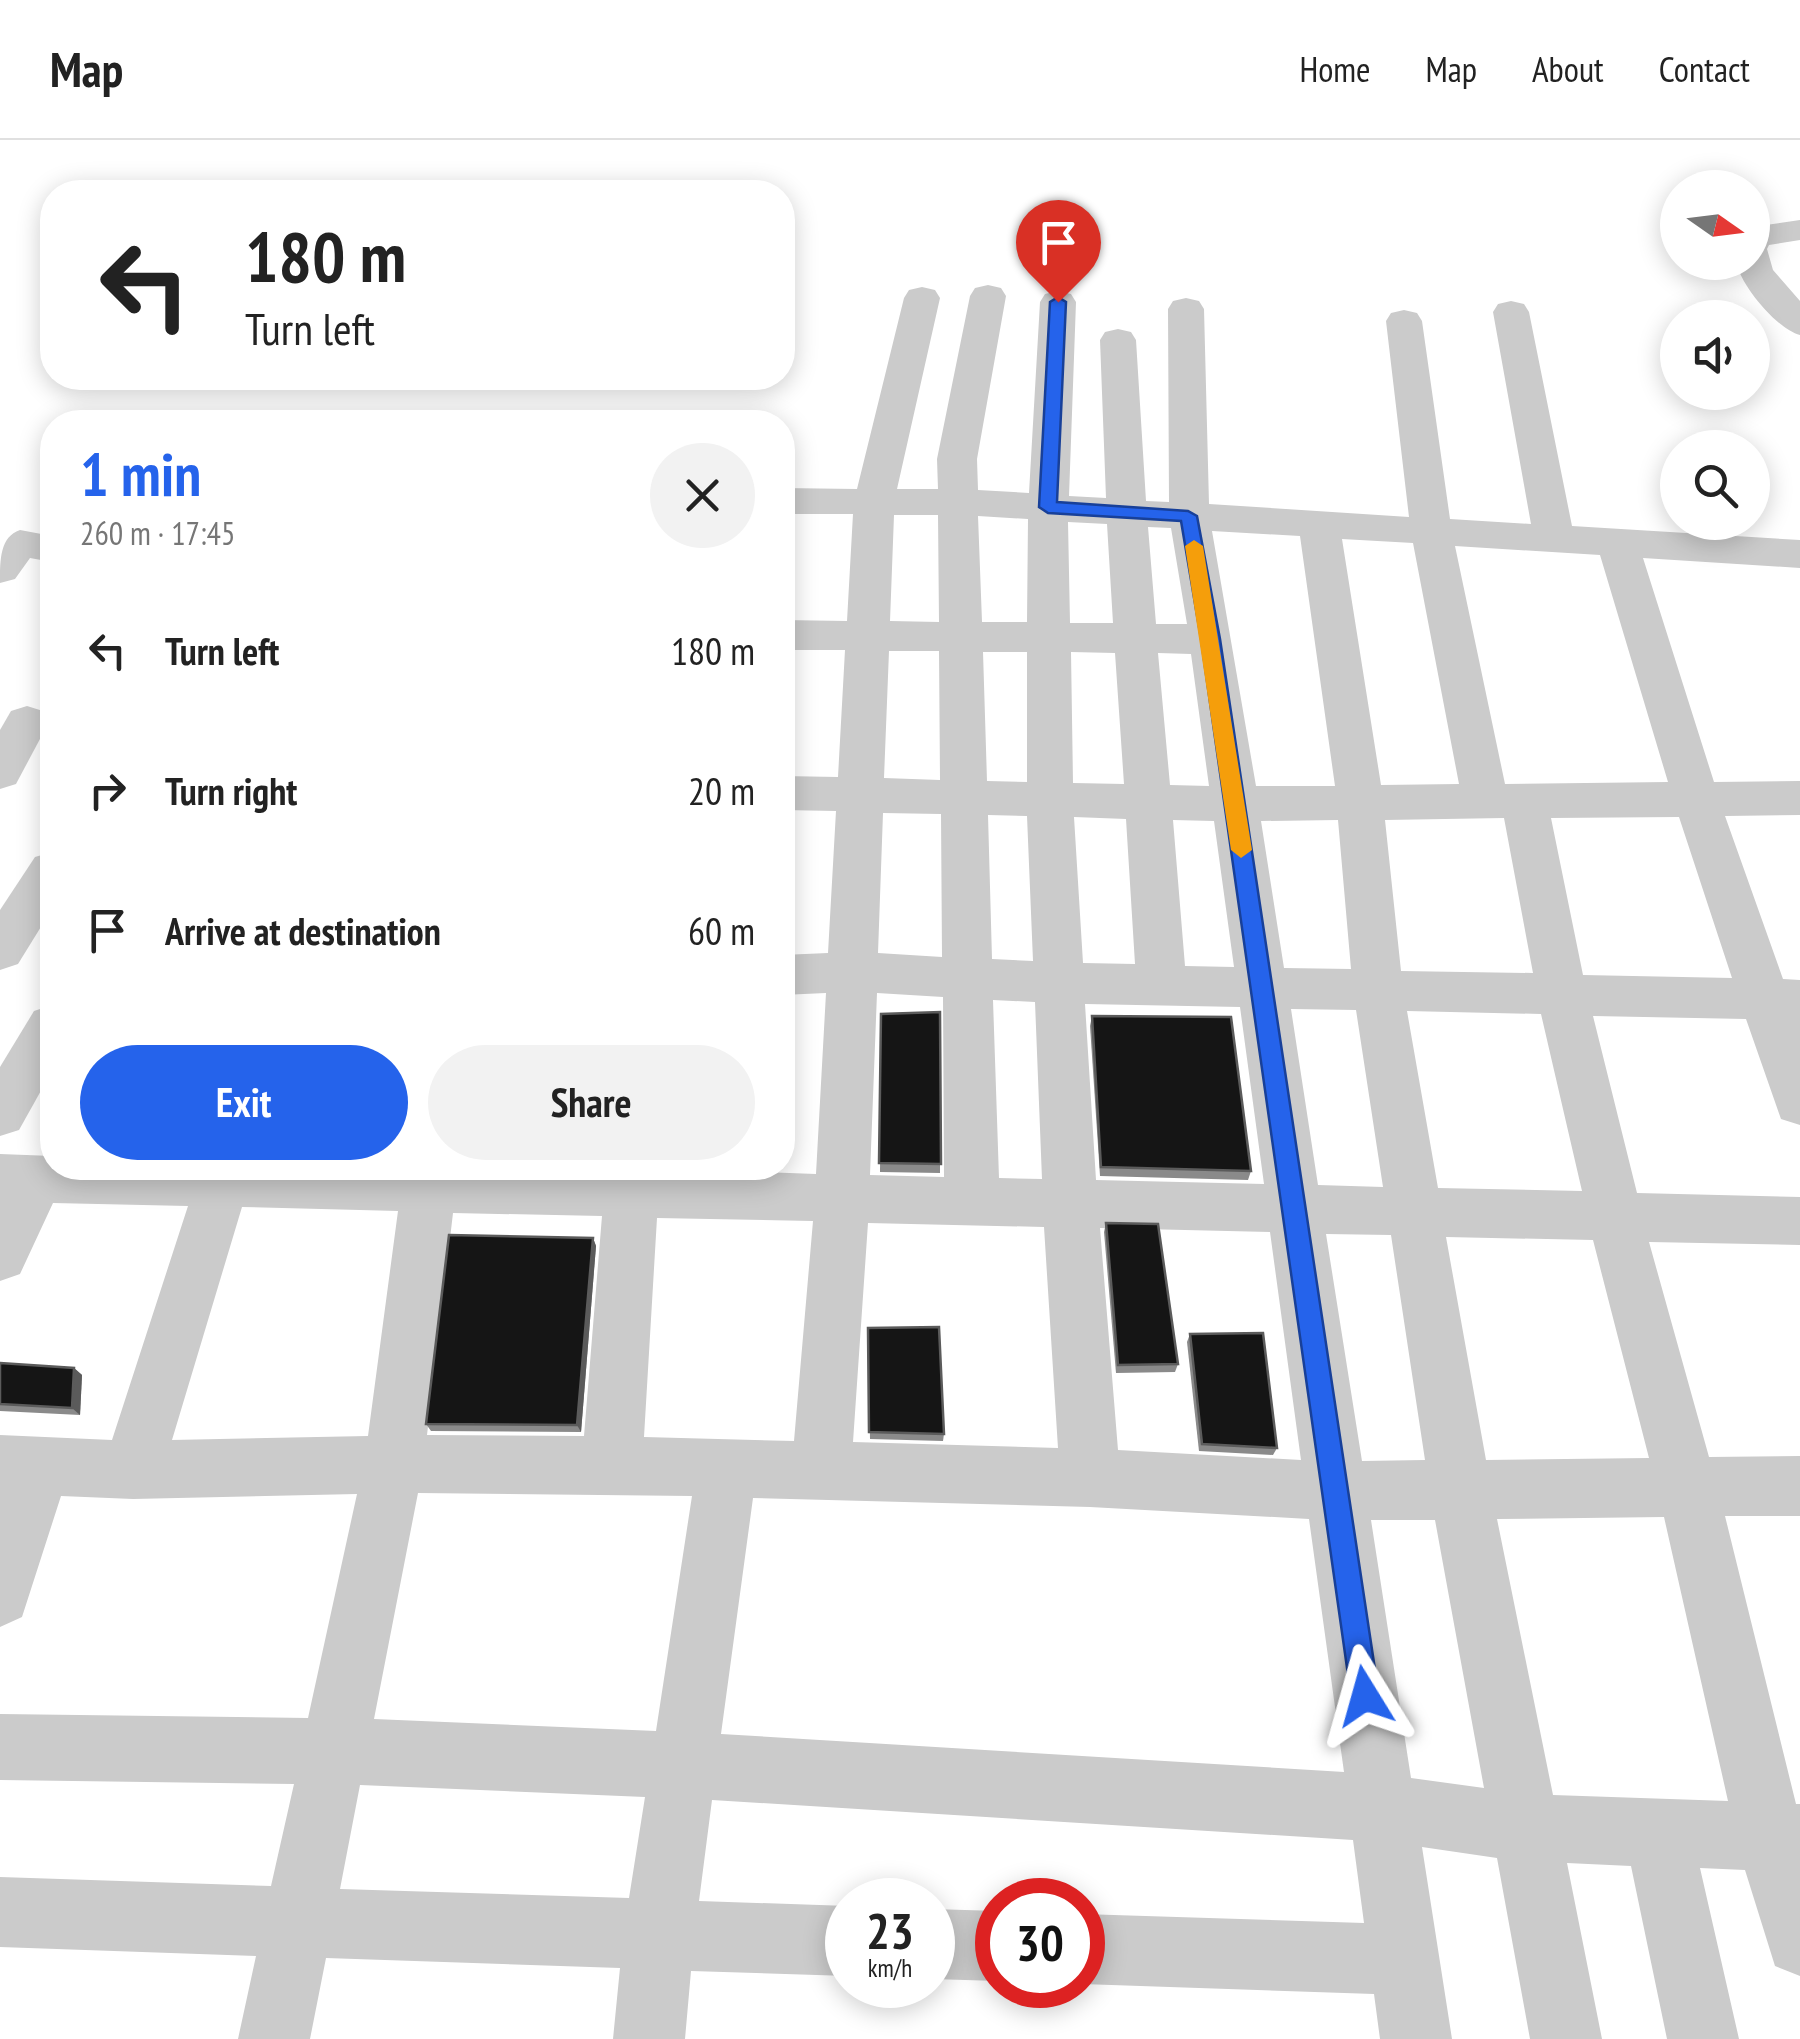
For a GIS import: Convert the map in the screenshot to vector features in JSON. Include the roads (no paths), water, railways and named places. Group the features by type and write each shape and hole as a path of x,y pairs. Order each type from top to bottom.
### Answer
{"street":[{"path":"1770,232 1800,230"},
{"path":"1763,280 1800,324"},
{"path":"972,1202 957,459 988,296"},
{"path":"821,1473 842,1198 874,500 922,298"},
{"path":"1058,302 1048,507 1050,802 1070,1204 1090,1478"},
{"path":"1186,309 1188,516 1211,639 1416,2039"},
{"path":"1510,312 1554,539"},
{"path":"1404,321 1431,531 1563,998 1686,1486 1785,1838 1800,1941"},
{"path":"1118,340 1123,512 1150,802 1161,984"},
{"path":"795,501 958,502 1800,554"},
{"path":"1319,524 1360,800 1378,992 1460,1487 1566,2039"},
{"path":"1618,542 1696,799 1782,1001 1800,1104"},
{"path":"0,569 20,543 40,547"},
{"path":"795,635 1211,639"},
{"path":"0,772 27,722"},
{"path":"795,793 1234,804 1360,800 1798,802"},
{"path":"18,925 40,889"},
{"path":"795,974 850,972 1061,983 1262,985 1563,998 1782,1001"},
{"path":"0,1114 40,1046"},
{"path":"0,1256 19,1179"},
{"path":"133,1470 222,1180"},
{"path":"274,2039 394,1464 429,1180"},
{"path":"612,1465 631,1180 842,1198 1800,1221"},
{"path":"0,1595 20,1465 133,1470 394,1464 612,1465 1090,1478 1335,1491 1800,1486"},
{"path":"650,2039 659,1934 727,1468"},
{"path":"3,1757 334,1751 684,1766 1381,1808 1528,1828 1785,1838"},
{"path":"1658,1832 1703,2039"},
{"path":"0,1912 825,1940"},
{"path":"1105,1950 1404,1960"}]}
